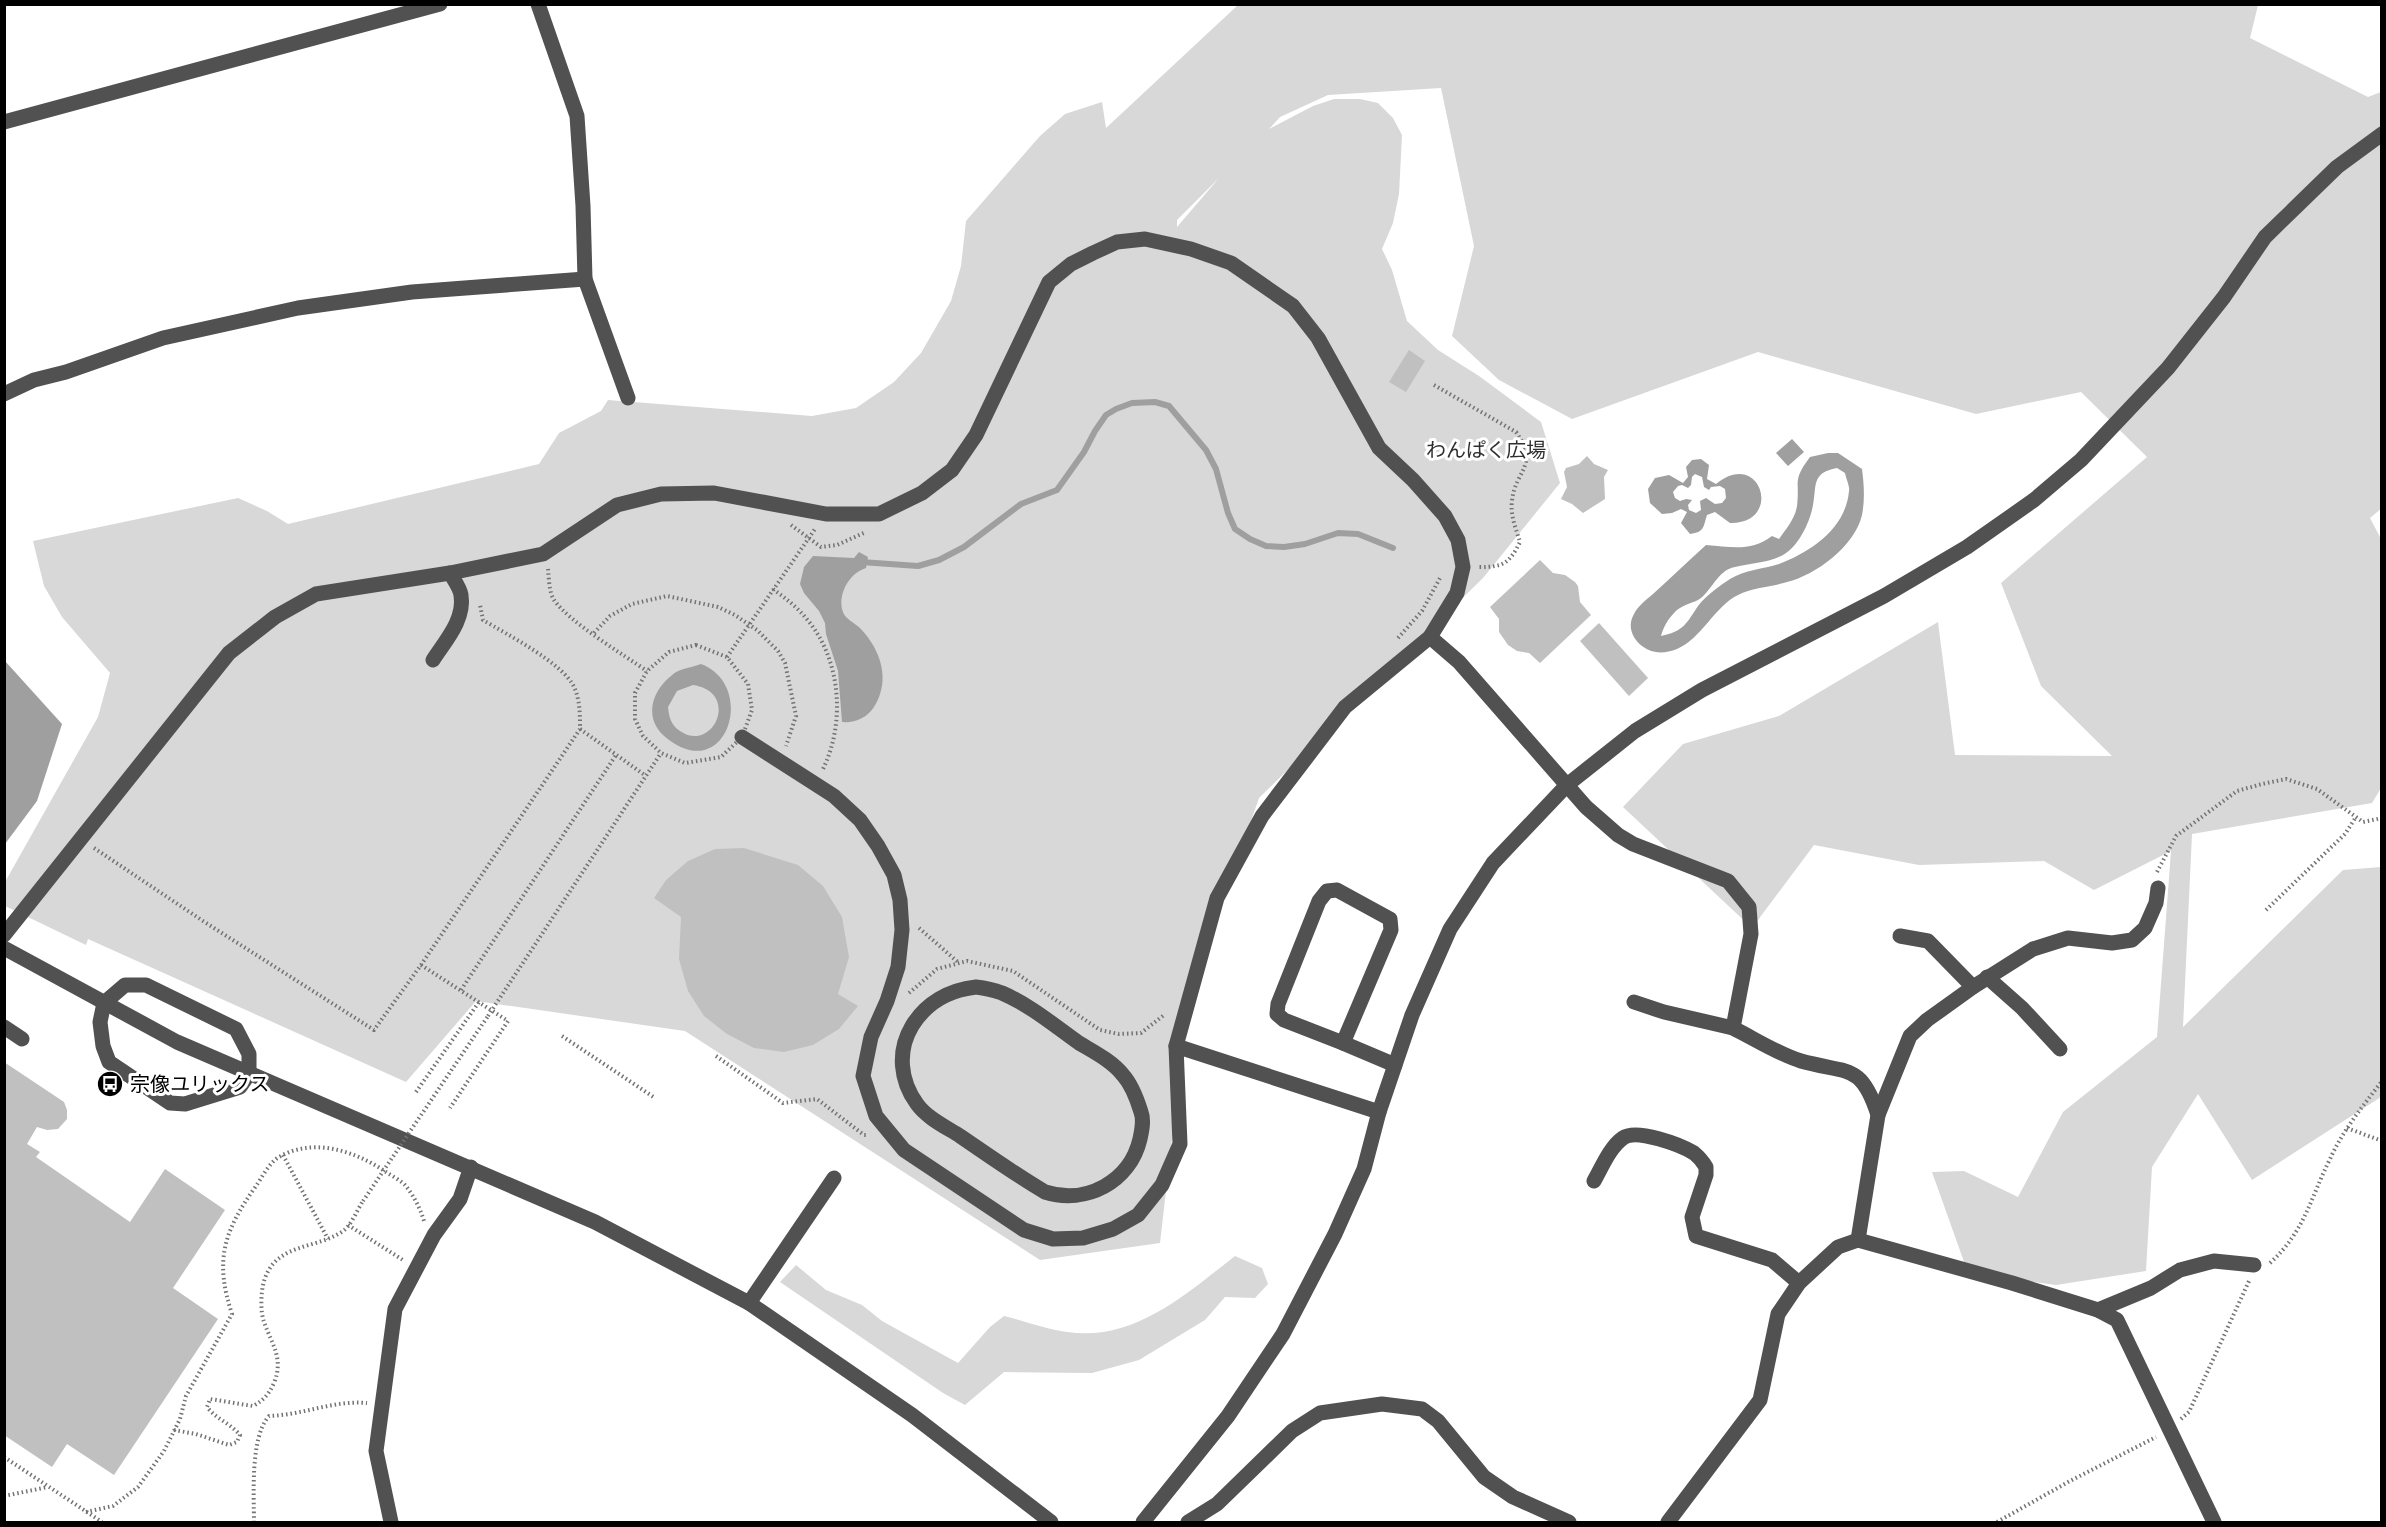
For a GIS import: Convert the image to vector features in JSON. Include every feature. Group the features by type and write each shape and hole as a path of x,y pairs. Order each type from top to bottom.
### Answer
{"street":[{"path":"4,122 440,4"},
{"path":"538,4 577,116 584,206 585,279 628,398"},
{"path":"1143,1522 1228,1416 1283,1335 1335,1234 1364,1169 1379,1112 1412,1015 1450,929 1493,863 1567,786 1635,730 1702,690 1884,596 1967,547 2034,500 2081,460 2168,368 2224,297 2265,237 2337,167 2382,134"},
{"path":"4,935 229,653 267,624 316,594 450,573 546,552 617,505 661,494 714,493 826,514 879,514 922,493 952,470 976,435 1049,282 1071,264 1118,242 1145,239 1191,249 1232,262 1293,306 1318,339 1379,448 1413,480 1445,516 1458,540 1463,567 1457,594 1430,637 1345,707 1262,816 1217,898 1176,1046 1180,1144 1162,1185 1138,1215 1113,1229 1083,1238 1053,1239 1024,1230 904,1150 876,1116 863,1076 871,1037 887,1001 898,967 902,930 900,900 894,875 860,820 834,796 742,737"},
{"path":"4,394 34,380 66,372 163,338 298,308 412,292 585,279"},
{"path":"433,660 457,624 462,610 461,593 450,573"},
{"path":"1430,637 1459,662 1586,807 1618,835 1633,844 1728,881 1749,907 1751,934 1733,1028"},
{"path":"1858,1240 1878,1115 1910,1036 1927,1020 1987,977 2033,949 2068,939 2112,943 2132,940 2145,928 2157,903 2158,888"},
{"path":"1343,1043 1391,930 1390,919 1381,912 1337,890 1327,891 1319,901 1278,1004 1277,1014 1284,1020 1395,1065"},
{"path":"1900,936 1928,941 1973,987"},
{"path":"4,948 177,1042 595,1222 749,1303 912,1415 1051,1522"},
{"path":"1987,977 2022,1008 2060,1049"},
{"path":"126,985 146,985 166,994 236,1029 249,1053 249,1074 240,1087 185,1104 170,1103 109,1062 103,1046 100,1022 104,1004 126,985"},
{"path":"976,987 988,989 1018,1001 1114,1066 1122,1073 1136,1096 1142,1115 1138,1146 1130,1162 1107,1186 1092,1193 1074,1197 1052,1194 1031,1183 934,1119 917,1103 905,1082 902,1055 910,1030 922,1012 952,992 976,987"},
{"path":"1634,1002 1664,1012 1733,1028 1800,1061 1842,1069 1862,1079 1878,1115"},
{"path":"4,1027 22,1039"},
{"path":"1176,1046 1379,1112"},
{"path":"1594,1180 1615,1146 1629,1134 1640,1134 1674,1144 1693,1153 1706,1167 1706,1175 1692,1217 1696,1236 1772,1260 1799,1282"},
{"path":"391,1522 376,1451 395,1309 430,1242 460,1199 471,1167"},
{"path":"749,1303 834,1178"},
{"path":"1668,1522 1760,1400 1778,1314 1799,1282 1838,1247 1858,1240 2012,1283 2098,1310 2117,1320 2214,1522"},
{"path":"2098,1310 2151,1288 2180,1270 2214,1261 2254,1265"},
{"path":"1188,1522 1217,1504 1292,1431 1320,1413 1382,1404 1422,1409 1438,1421 1484,1477 1513,1497 1569,1522"}],"path":[{"path":"1434,385 1516,432 1524,444 1527,459 1512,500 1513,521 1520,542 1513,557 1499,567 1463,567"},
{"path":"727,657 826,514"},
{"path":"782,522 791,525 821,547 837,544 872,530"},
{"path":"546,552 549,584 554,600 572,618 647,671"},
{"path":"1397,640 1422,611 1440,580 1442,570"},
{"path":"773,589 807,618 832,668 837,696 837,717 828,759 816,784"},
{"path":"594,633 610,616 632,604 668,596 718,607 749,624 768,641 785,663 794,696 796,716 791,735 779,760"},
{"path":"81,840 374,1030 580,729 580,708 574,686 563,671 483,620 479,599"},
{"path":"696,645 727,657 748,684 752,710 742,737 721,757 685,763 661,753 643,736 635,719 635,693 647,671 669,652 696,645"},
{"path":"580,729 646,776"},
{"path":"174,1430 229,1444 237,1442 240,1435 233,1427 214,1416 207,1407 210,1399 253,1406 265,1399 279,1369 277,1353 263,1320 264,1281 271,1266 285,1253 328,1239 345,1230 661,753"},
{"path":"461,990 616,755"},
{"path":"2158,888 2157,871 2176,836 2237,791 2286,779 2318,789 2363,822 2382,818"},
{"path":"2266,910 2345,834 2356,817"},
{"path":"903,1000 937,969 967,961 1012,971 1100,1030 1119,1034 1141,1033 1164,1015"},
{"path":"421,964 508,1021 450,1108"},
{"path":"416,1092 479,1002"},
{"path":"562,1036 655,1098"},
{"path":"716,1056 783,1103 817,1098 864,1135 890,1134"},
{"path":"1997,1522 2169,1430 2189,1412 2251,1279 2254,1265 2267,1266 2299,1231 2329,1160 2346,1128 2382,1081"},
{"path":"2346,1128 2382,1141"},
{"path":"86,1512 113,1506 138,1487 164,1451 186,1396 232,1314 223,1288 222,1260 230,1228 242,1205 276,1158 300,1148 325,1147 368,1160 404,1183 420,1207 430,1242"},
{"path":"283,1155 328,1239"},
{"path":"348,1225 416,1269"},
{"path":"254,1522 257,1447 263,1423 269,1416 284,1416 347,1401 382,1404"},
{"path":"4,1457 102,1522"},
{"path":"4,1496 48,1487"}],"green space":[{"name":"わんぱく広場","path":"1238,5 2258,5 2250,38 2368,97 2381,92 2382,508 2370,518 2382,541 2381,788 2372,803 2192,834 2183,1027 2343,870 2381,867 2381,1097 2252,1180 2198,1094 2152,1167 2146,1271 2056,1285 1968,1273 1932,1172 1964,1171 2018,1197 2063,1112 2157,1037 2171,851 2094,890 2044,861 1919,865 1814,845 1752,928 1623,807 1683,744 1779,716 1938,622 1955,755 2112,756 2041,686 2001,583 2147,457 2081,392 1976,414 1758,352 1572,419 1499,380 1452,336 1474,246 1441,88 1328,95 1280,117 1269,129 1313,106 1334,99 1360,99 1378,103 1393,118 1402,135 1399,194 1393,223 1382,249 1392,270 1407,321 1438,350 1479,376 1541,422 1560,483 1483,578 1259,798 1188,1000 1160,1243 1040,1260 685,1031 476,1001 406,1082 88,939 86,945 5,906 5,882 98,717 110,673 62,617 44,586 33,541 238,498 267,511 288,524 539,464 559,433 601,411 608,400 812,416 856,408 894,382 921,353 951,301 961,266 966,221 1040,136 1065,114 1102,102 1106,128","holes":["1219,178 1177,227 1177,220"]},
{"path":"1235,1256 1262,1268 1268,1284 1255,1298 1225,1297 1205,1320 1139,1360 1092,1373 1004,1372 965,1405 943,1393 780,1282 796,1265 826,1290 862,1305 882,1321 958,1363 990,1327 1004,1316 1067,1332 1091,1333 1115,1330 1158,1312"}],"shaded area":[{"path":"1792,439 1804,452 1788,466 1776,453"},
{"path":"1838,453 1862,469 1864,504 1862,515 1858,526 1843,548 1833,558 1810,573 1781,584 1750,590 1738,595 1722,607 1693,638 1677,649 1659,652 1650,651 1642,646 1633,636 1631,627 1636,611 1706,545 1741,547 1756,544 1772,536 1779,539 1794,515 1797,506 1799,476 1810,457","holes":["1837,468 1845,473 1849,489 1846,504 1841,516 1825,537 1791,559 1730,579 1705,598 1684,626 1675,632 1661,636 1674,613 1703,597 1723,572 1735,567 1771,560 1789,551 1799,540 1812,512 1815,486 1819,477"]},
{"path":"1701,459 1709,465 1707,479 1716,484 1732,475 1745,475 1754,480 1760,490 1761,501 1757,512 1747,520 1730,523 1715,512 1707,515 1701,530 1690,534 1681,523 1687,512 1681,509 1662,514 1650,503 1648,489 1655,478 1669,475 1683,483 1688,477 1686,467 1692,460","holes":["1695,474 1702,477 1704,487 1709,490 1711,487 1720,486 1725,489 1726,498 1722,503 1715,504 1706,498 1700,501 1701,510 1696,513 1689,510 1688,505 1692,500 1680,501 1675,498 1673,492 1678,486 1688,488"]},
{"path":"859,552 868,557 866,568 854,575 846,586 842,599 843,612 860,628 873,646 881,666 882,686 874,707 868,714 856,721 842,722 838,671 826,634 825,623 800,584 804,567 813,556 854,558"},
{"path":"5,661 62,724 37,801 5,844"},
{"path":"701,664 719,676 728,692 731,711 727,728 718,743 703,750 685,749 663,735 657,728 652,712 653,704 659,689 674,673","holes":["693,685 708,690 716,698 719,709 717,719 711,728 703,734 692,736 680,731 674,726 668,707 677,691"]}],"building":[{"path":"1409,350 1425,361 1406,392 1389,382"},
{"path":"1587,456 1594,464 1608,470 1604,477 1605,499 1583,513 1561,499 1567,487 1564,472 1566,468 1579,464"},
{"path":"1540,560 1553,573 1565,575 1575,582 1578,586 1580,602 1591,615 1540,663 1529,653 1517,651 1508,645 1499,632 1499,619 1490,607"},
{"path":"1599,623 1648,678 1629,696 1580,641"},
{"path":"744,848 798,865 823,886 842,917 849,957 838,994 858,1006 839,1029 813,1045 784,1052 754,1048 727,1034 704,1016 688,991 679,959 681,917 654,898 666,880 688,861 715,849"},
{"path":"4,1062 64,1102 67,1110 67,1119 58,1129 47,1130 37,1127 27,1144 40,1152 36,1157 130,1222 165,1169 225,1210 173,1288 218,1319 114,1475 67,1444 52,1467 4,1435"}],"waterway":[{"path":"861,562 918,566 939,560 964,547 1021,504 1057,490 1084,452 1106,415 1132,403 1155,402 1169,406 1206,450 1216,469 1228,513 1235,529 1250,539 1266,546 1284,547 1305,544 1338,533 1358,534 1393,548"}],"place":[{"name":"宗像ユリックス","path":"110,1084"}]}
